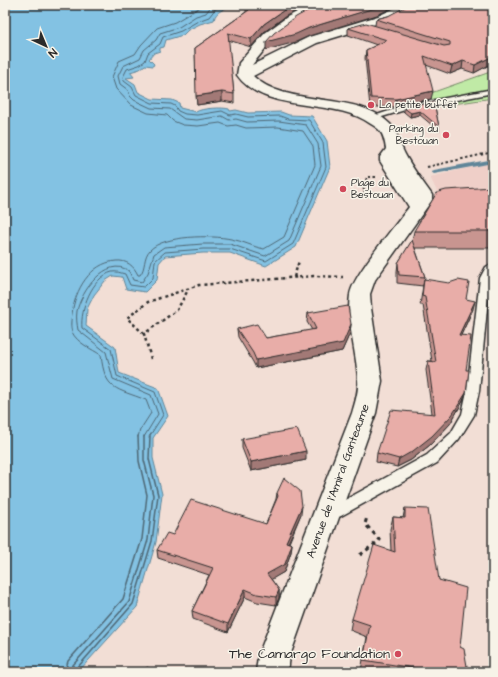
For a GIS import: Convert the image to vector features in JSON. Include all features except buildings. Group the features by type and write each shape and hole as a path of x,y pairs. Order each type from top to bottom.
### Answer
{"street":[{"path":"244,75 246,63 269,36 291,20 320,5"},
{"path":"244,75 313,40 382,19 410,5"},
{"path":"244,75 251,83 272,93 352,110 372,118"},
{"name":"Avenue de l'Amiral Ganteaume","path":"272,672 274,656 327,515 368,397 370,381 360,308 360,294 365,280 423,200 422,195 394,149 390,137 384,127 372,118"}],"lane":[{"path":"362,26 377,30"},
{"path":"372,118 404,108 493,91"},
{"path":"327,515 336,512 432,459 455,436 468,415 473,391 486,278 493,266"}],"path":[{"path":"425,167 493,152"},
{"path":"376,177 367,177 363,192 385,195"},
{"path":"294,277 299,261"},
{"path":"151,359 144,334 127,318 148,302 189,290 200,285 314,276 350,278"},
{"path":"144,334 177,310 189,290"},
{"path":"360,555 377,544 380,540 366,524 366,518 373,514"}],"shaded area":[{"path":"493,162 493,201 443,204 430,177"}],"green space":[{"path":"493,71 493,98 407,111 400,104"}],"water":[{"path":"5,5 230,5 218,12 214,20 200,24 188,30 183,35 166,40 164,47 160,48 160,51 154,53 149,59 154,64 153,66 145,65 140,69 130,72 134,77 126,78 135,84 138,92 152,99 172,100 179,103 180,108 196,112 207,109 222,108 229,109 230,111 236,110 248,113 281,112 289,115 312,116 327,141 330,167 296,247 266,266 230,253 203,253 165,256 159,263 157,280 145,292 126,289 122,277 113,276 105,281 94,295 87,309 86,326 115,347 119,373 158,388 168,416 153,438 153,458 162,494 156,542 137,607 78,672 5,672"}],"waterway":[{"path":"434,172 493,161"}],"place":[{"name":"La petite buffet","path":"371,105"},
{"name":"Parking du Bestouan","path":"446,135"},
{"name":"Plage du Bestouan","path":"343,189"},
{"name":"The Camargo Foundation","path":"398,654"}]}
